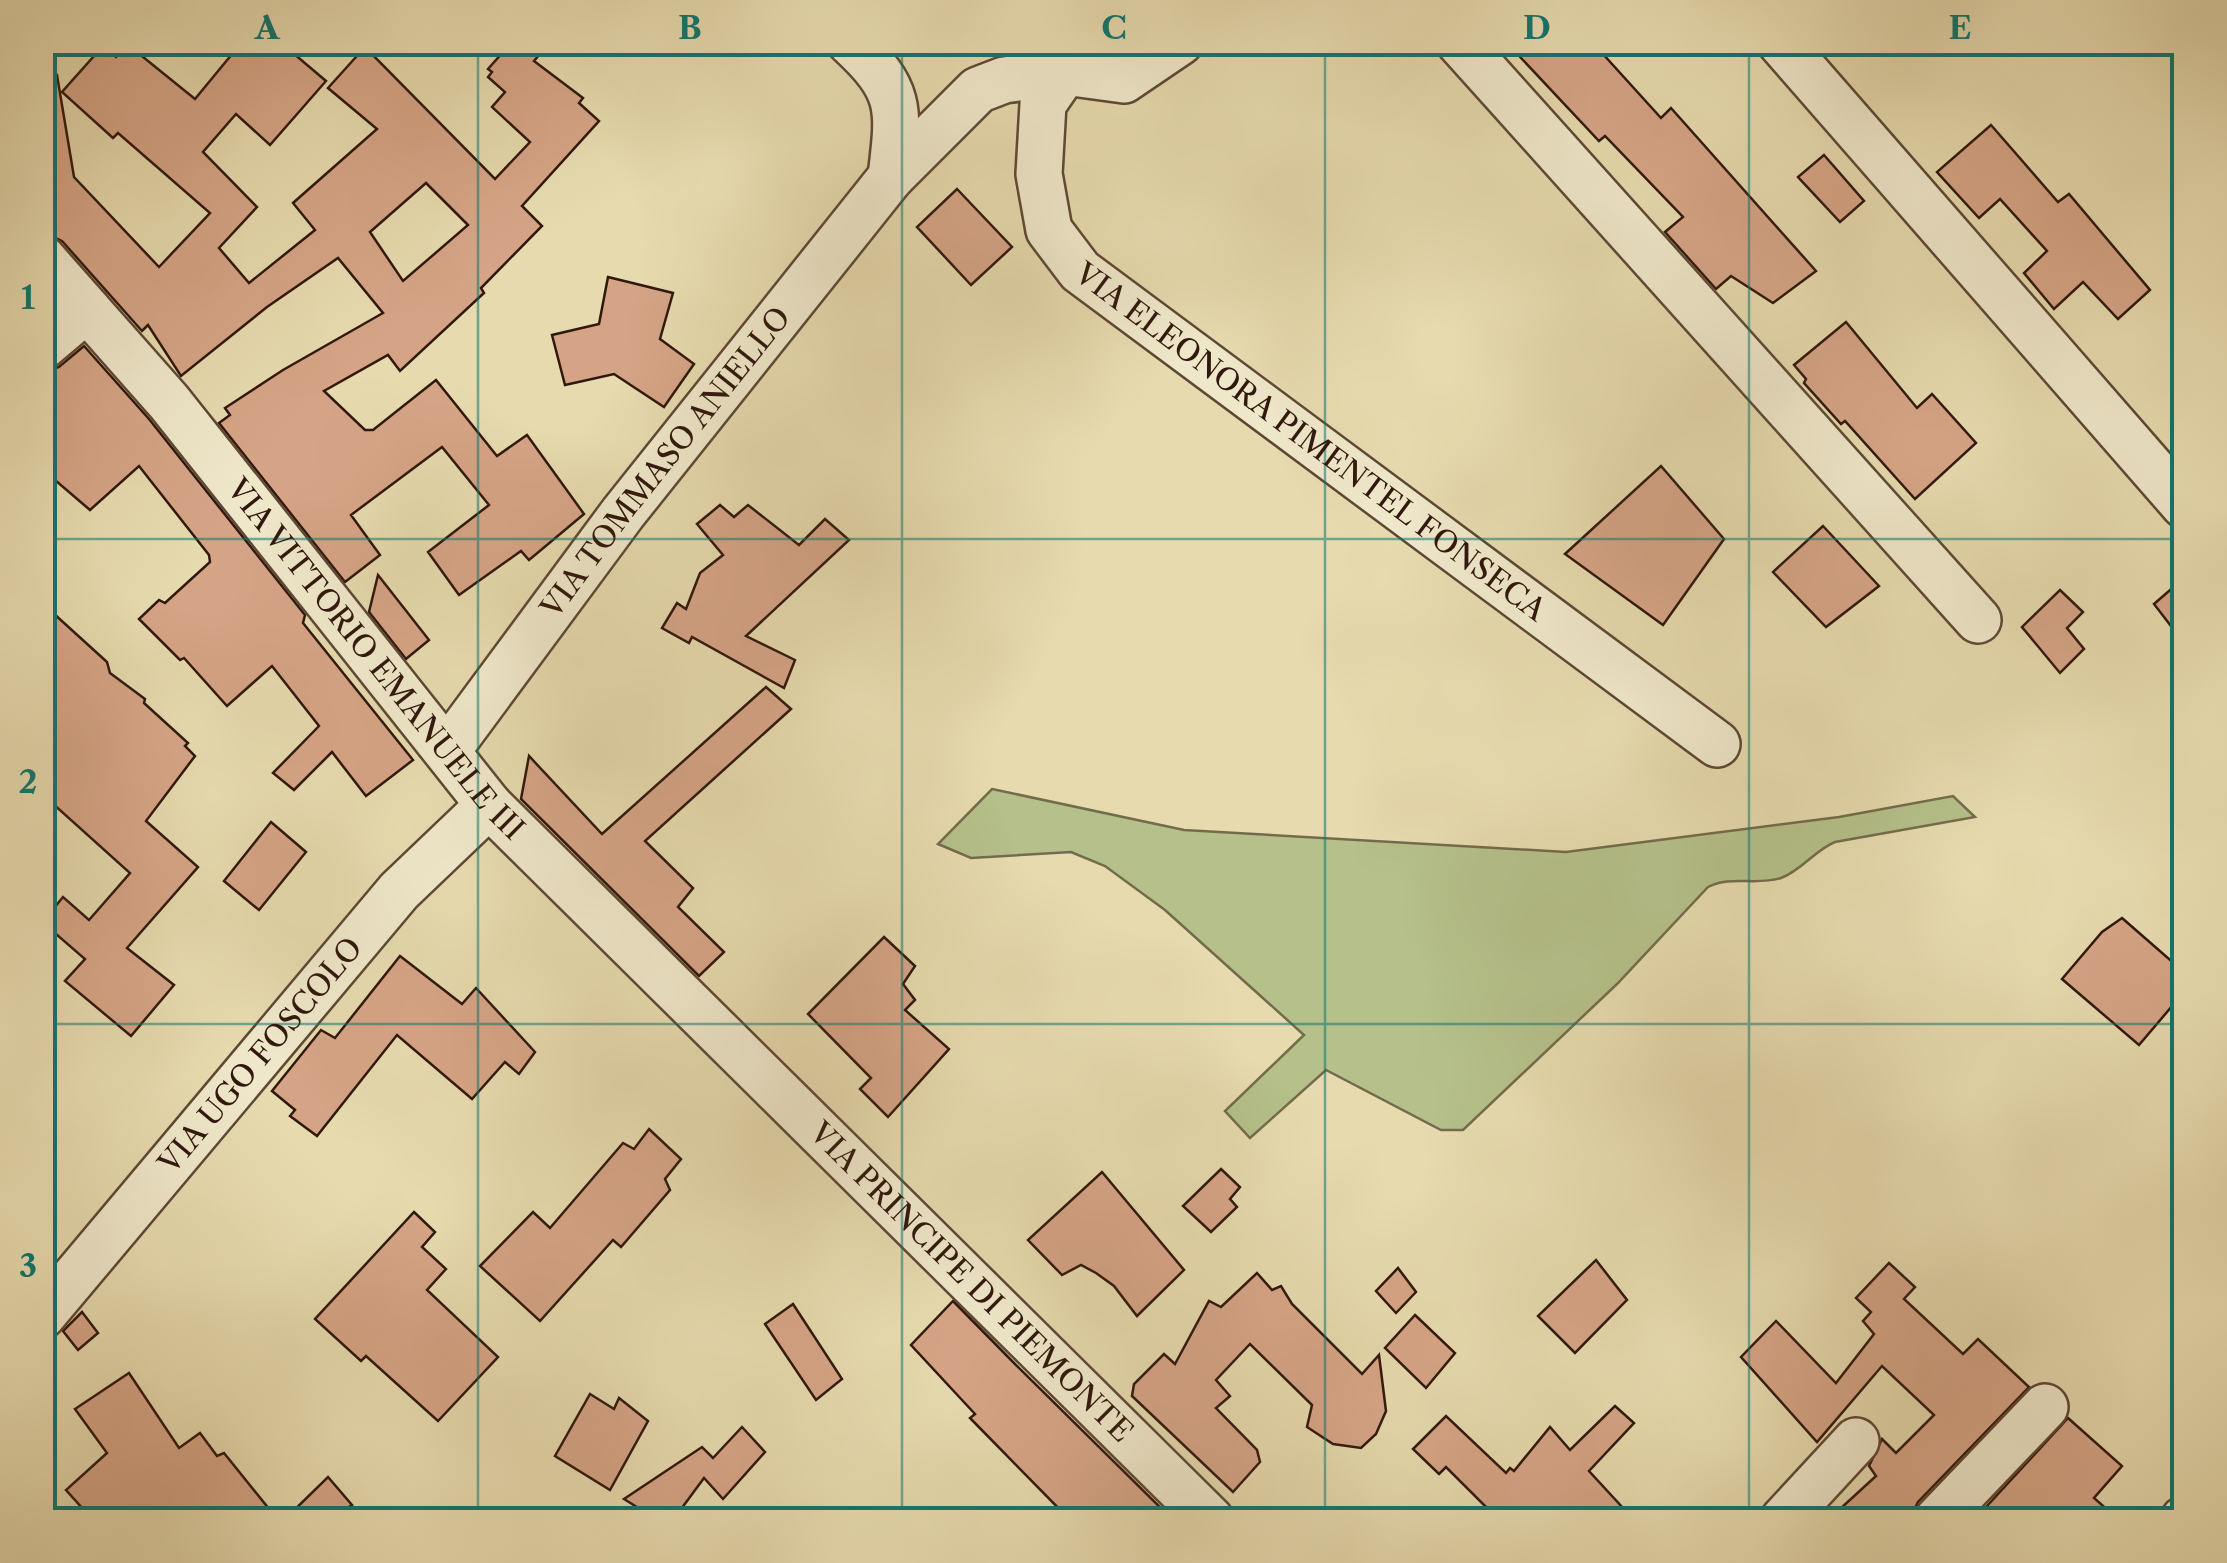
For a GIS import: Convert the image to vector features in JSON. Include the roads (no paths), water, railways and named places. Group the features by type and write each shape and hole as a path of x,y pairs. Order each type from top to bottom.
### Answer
{"street":[{"path":"850,42 886,76 898,121 891,177"},
{"name":"VIA TOMMASO ANIELLO","path":"446,751 623,513 891,177 978,90 1081,57 1124,80 1180,42"},
{"path":"1459,42 1978,620"},
{"path":"1780,42 2184,505"},
{"name":"VIA ELEONORA PIMENTEL FONSECA","path":"1081,57 1043,104 1038,174 1049,230 1080,271 1717,744"},
{"name":"VIA VITTORIO EMANUELE III","path":"42,258 169,402 489,805 730,1044"},
{"path":"42,348 87,309"},
{"name":"VIA UGO FOSCOLO","path":"42,1316 399,891 489,805"},
{"name":"VIA PRINCIPE DI PIEMONTE","path":"730,1044 1212,1520"},
{"path":"1937,1520 2045,1407"},
{"path":"1783,1520 1856,1441"}]}
